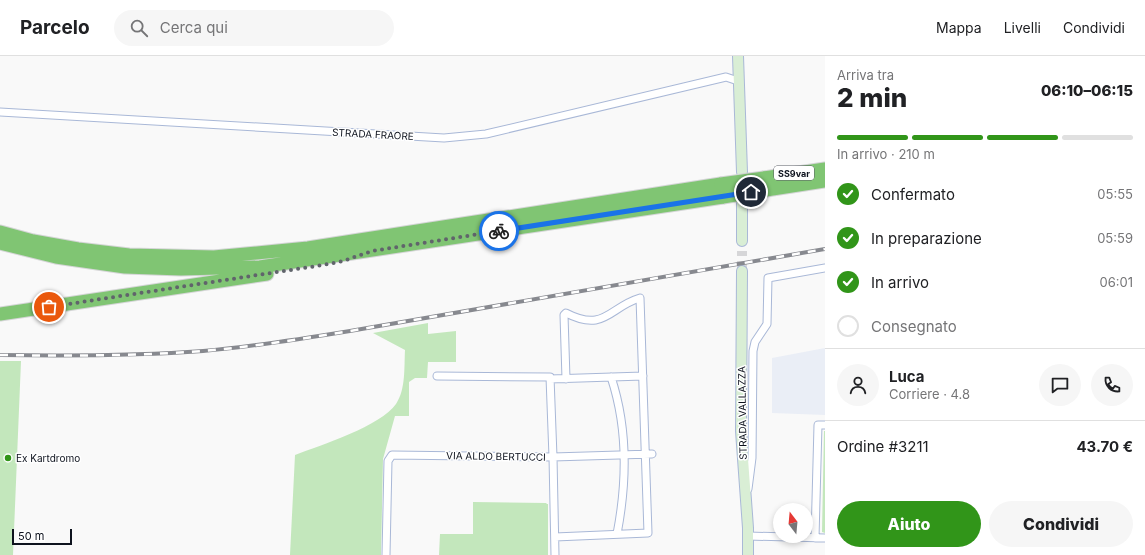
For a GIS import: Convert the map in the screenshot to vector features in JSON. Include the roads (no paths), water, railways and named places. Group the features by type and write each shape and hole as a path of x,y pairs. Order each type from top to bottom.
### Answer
{"highway":[{"path":"793,174 809,166 825,164"},
{"name":"SS9var","path":"765,184 793,174 825,169"},
{"name":"SS9var","path":"722,190 765,184 825,181"},
{"path":"765,184 825,187"},
{"path":"0,232 33,241 78,249 129,255 214,257 314,247 722,190"},
{"path":"0,243 56,257 125,267 182,269 260,267 372,251 722,190"},
{"path":"0,314 323,265 343,261 372,251"}],"street":[{"path":"738,56 742,172"},
{"name":"STRADA FRAORE","path":"0,112 444,138 486,134 726,77 738,81"},
{"path":"742,202 742,246"},
{"path":"747,513 747,497 752,458 753,350 755,342 766,328 767,324 768,278 825,268"},
{"name":"STRADA VALLAZZA","path":"742,271 741,431 747,513 748,555"},
{"path":"555,537 648,533 649,454 643,376 640,298 625,304 610,316 603,319 586,320 577,318 567,313 564,315 566,379"},
{"path":"437,376 550,379 643,376"},
{"path":"611,377 621,419 624,455 624,493 617,534"},
{"name":"VIA ALDO BERTUCCI","path":"386,555 388,462 390,456 395,454 553,458 550,379"},
{"path":"815,538 818,425 825,425"},
{"path":"555,555 553,458 649,454"},
{"path":"748,536 825,538"}],"tunnel":[{"path":"742,251 742,271"}],"railway":[{"path":"0,355 127,355 203,351 258,345 350,331 825,249"}],"place":[{"name":"Ex Kartdromo","path":"8,458"}]}
